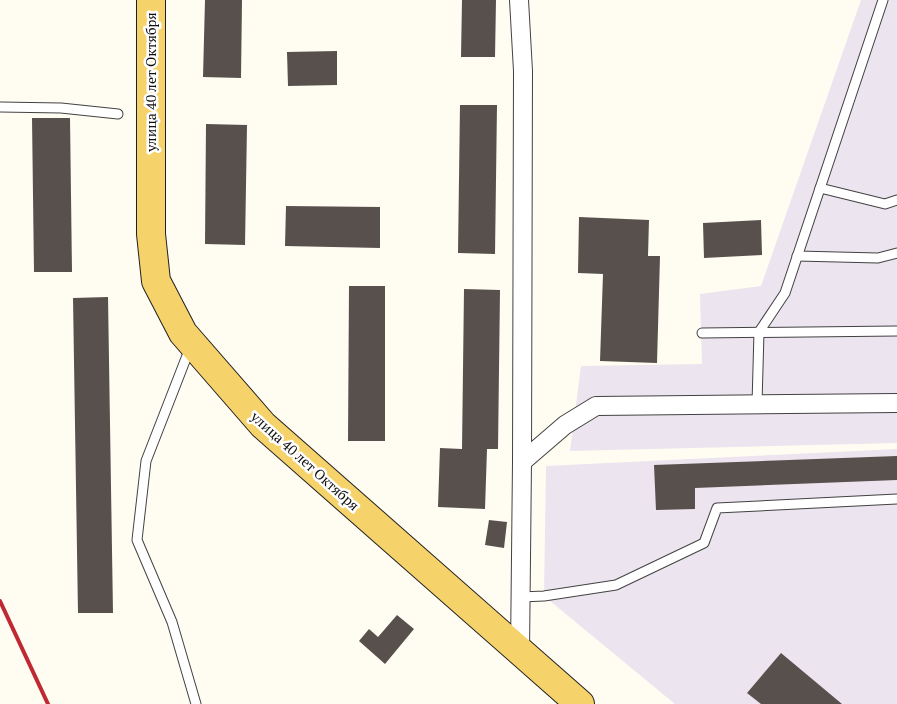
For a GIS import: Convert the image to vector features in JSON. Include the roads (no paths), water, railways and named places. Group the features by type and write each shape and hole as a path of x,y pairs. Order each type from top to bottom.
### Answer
{"main road":[{"name":"улица 40 лет Октября","path":"151,0 150,234 156,281 183,333 263,426 580,704"}],"street":[{"path":"519,0 523,71 520,651"},
{"path":"522,462 565,425 596,406 897,403"}],"lane":[{"path":"757,404 760,332 785,293 884,0"},
{"path":"0,107 61,108 118,114"},
{"path":"820,188 885,204 897,200"},
{"path":"797,256 878,258 897,253"},
{"path":"702,333 897,331"},
{"path":"192,343 146,461 138,540 172,622 196,704"},
{"path":"520,597 544,596 616,584 704,543 717,508 897,499"}],"railway":[{"path":"0,601 48,704"}]}
